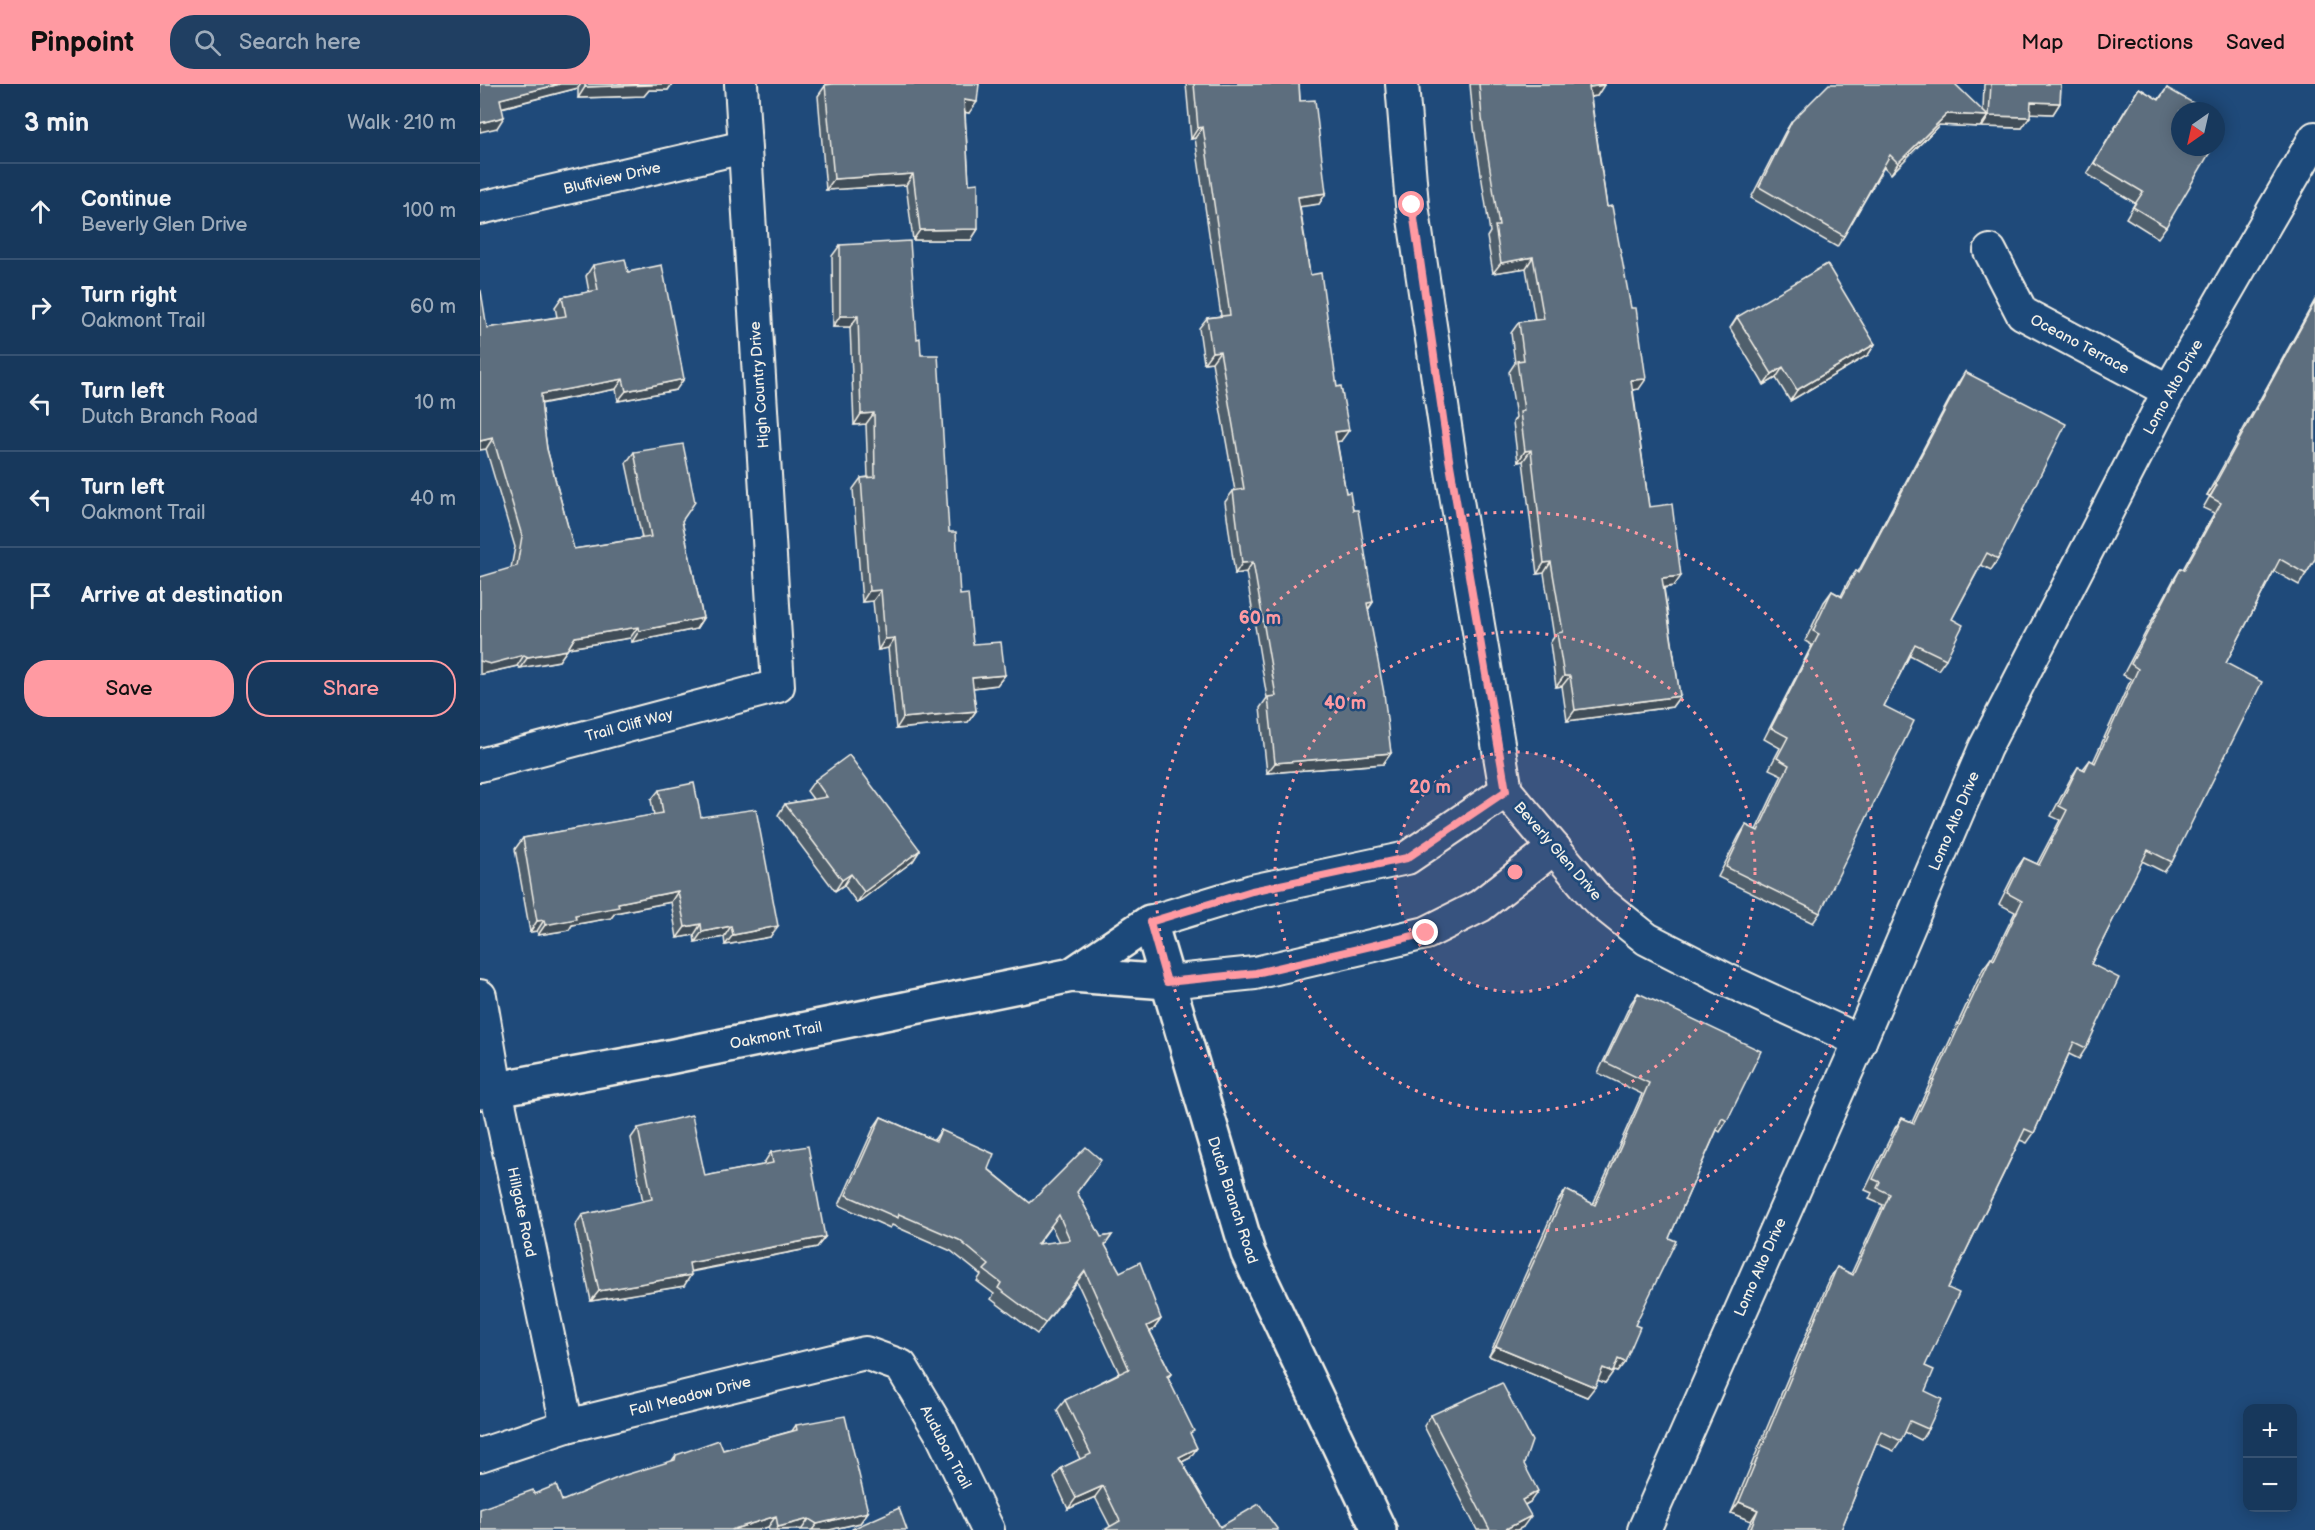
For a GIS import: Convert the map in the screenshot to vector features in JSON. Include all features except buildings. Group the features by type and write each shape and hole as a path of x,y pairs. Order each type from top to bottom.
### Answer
{"street":[{"name":"High Country Drive","path":"741,84 778,686"},
{"name":"Beverly Glen Drive","path":"1402,84 1414,217 1449,459 1506,791 1597,898 1647,939 1727,980 1860,1041"},
{"name":"Lomo Alto Drive","path":"1644,1530 1860,1041 1985,748 2169,391 2315,138"},
{"name":"Bluffview Drive","path":"480,208 744,147"},
{"name":"Oceano Terrace","path":"1990,251 2022,313 2169,391"},
{"name":"Trail Cliff Way","path":"480,765 778,686"},
{"name":"Oakmont Trail","path":"1072,975 1150,922 1252,891 1407,858 1506,791"},
{"name":"Oakmont Trail","path":"488,1091 1072,975 1167,982 1256,973 1426,933 1480,906 1554,848"},
{"name":"Dutch Branch Road","path":"1150,922 1248,1253 1379,1530"},
{"name":"Hillgate Road","path":"480,996 488,1091 567,1426"},
{"name":"Fall Meadow Drive","path":"480,1455 567,1426 865,1353 901,1366"},
{"name":"Audubon Trail","path":"901,1366 941,1433 988,1530"}],"route":[{"path":"1412,205 1449,459 1506,791 1407,858 1252,891 1150,922 1167,982 1256,973 1368,949 1426,933"}]}
